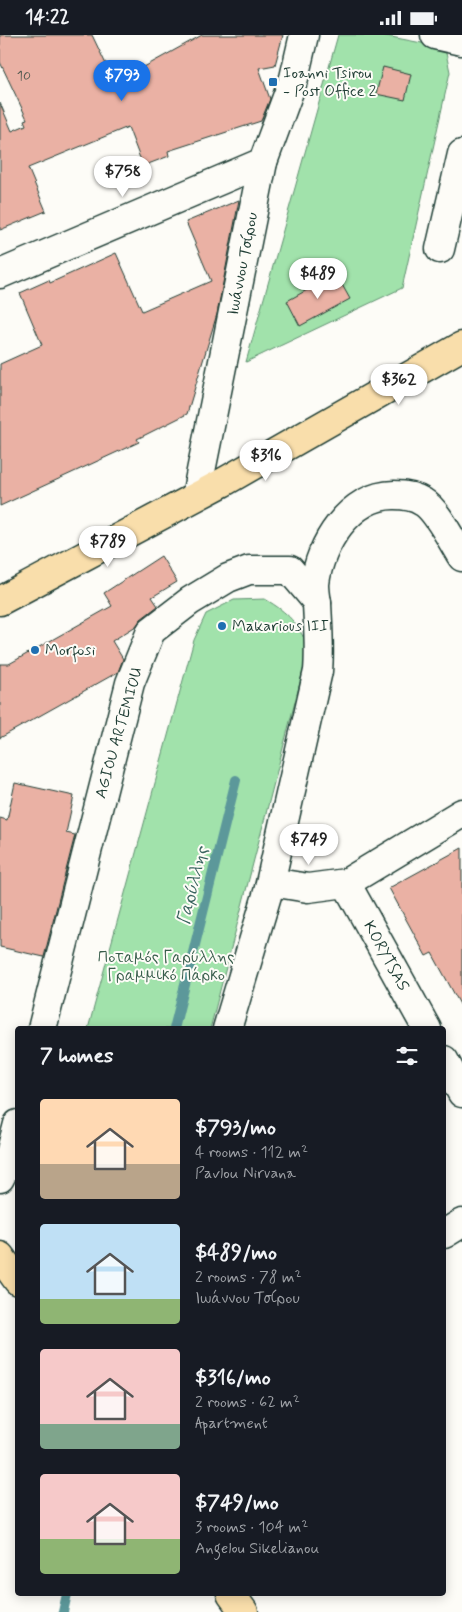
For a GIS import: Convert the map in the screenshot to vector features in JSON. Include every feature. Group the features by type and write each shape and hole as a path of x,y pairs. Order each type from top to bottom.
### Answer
{"main road":[{"path":"0,601 196,496 462,346"},
{"path":"0,1257 15,1277"}],"street":[{"name":"Ιωάννου Τσίρου","path":"196,496 264,162 294,78 304,35"},
{"path":"436,35 462,41"},
{"path":"440,249 462,154"},
{"path":"0,274 264,162"},
{"path":"228,1026 271,882 318,671 320,648 315,584 322,554 338,525 363,503 387,495 408,495 424,502 438,518 462,557"},
{"name":"AGIOU ARTEMIOU","path":"43,1026 130,683 151,631 196,597 228,578 249,570 290,570 317,602"},
{"path":"271,882 308,888 346,883 462,813"},
{"name":"KORYTSAS","path":"346,883 425,1026"},
{"path":"446,1064 462,1093"},
{"path":"0,1178 8,1162 15,1135"},
{"path":"446,1233 462,1223"}],"green space":[{"path":"338,35 381,35 432,45 446,53 450,72 402,288 246,362"},
{"name":"Ποταμός Γαρύλλης Γραμμικό Πάρκο","path":"265,599 281,609 292,619 309,648 211,1026 89,1026 194,640 206,614 234,600"}],"building":[{"path":"0,35 92,35 115,83 202,35 283,35 275,65 259,68 270,99 261,121 168,151 169,156 143,166 128,127 28,168 46,211 0,230 0,103 12,131 26,125 24,120 27,119 0,62"},
{"path":"383,67 411,74 405,100 376,94"},
{"path":"239,200 217,314 187,414 137,439 139,442 0,506 0,364 42,345 20,293 49,280 50,283 116,253 142,311 211,281 186,222"},
{"path":"336,274 350,299 300,326 287,301"},
{"path":"161,556 177,582 152,597 158,606 141,619 136,626 112,641 123,659 118,672 0,738 0,664 9,664 112,606 104,593"},
{"path":"15,783 74,796 66,833 75,835 44,957 0,947 0,818 7,820"},
{"path":"462,848 462,1008 432,953 426,956 389,888"}],"waterway":[{"name":"Γαρύλλης","path":"175,1026 236,780"},
{"name":"Γαρύλλης","path":"63,1612 67,1596"}],"place":[{"name":"Ioanni Tsirou - Post Office 2","path":"273,82"},
{"name":"Makarious III","path":"222,626"},
{"name":"Morfosi","path":"35,650"}]}
